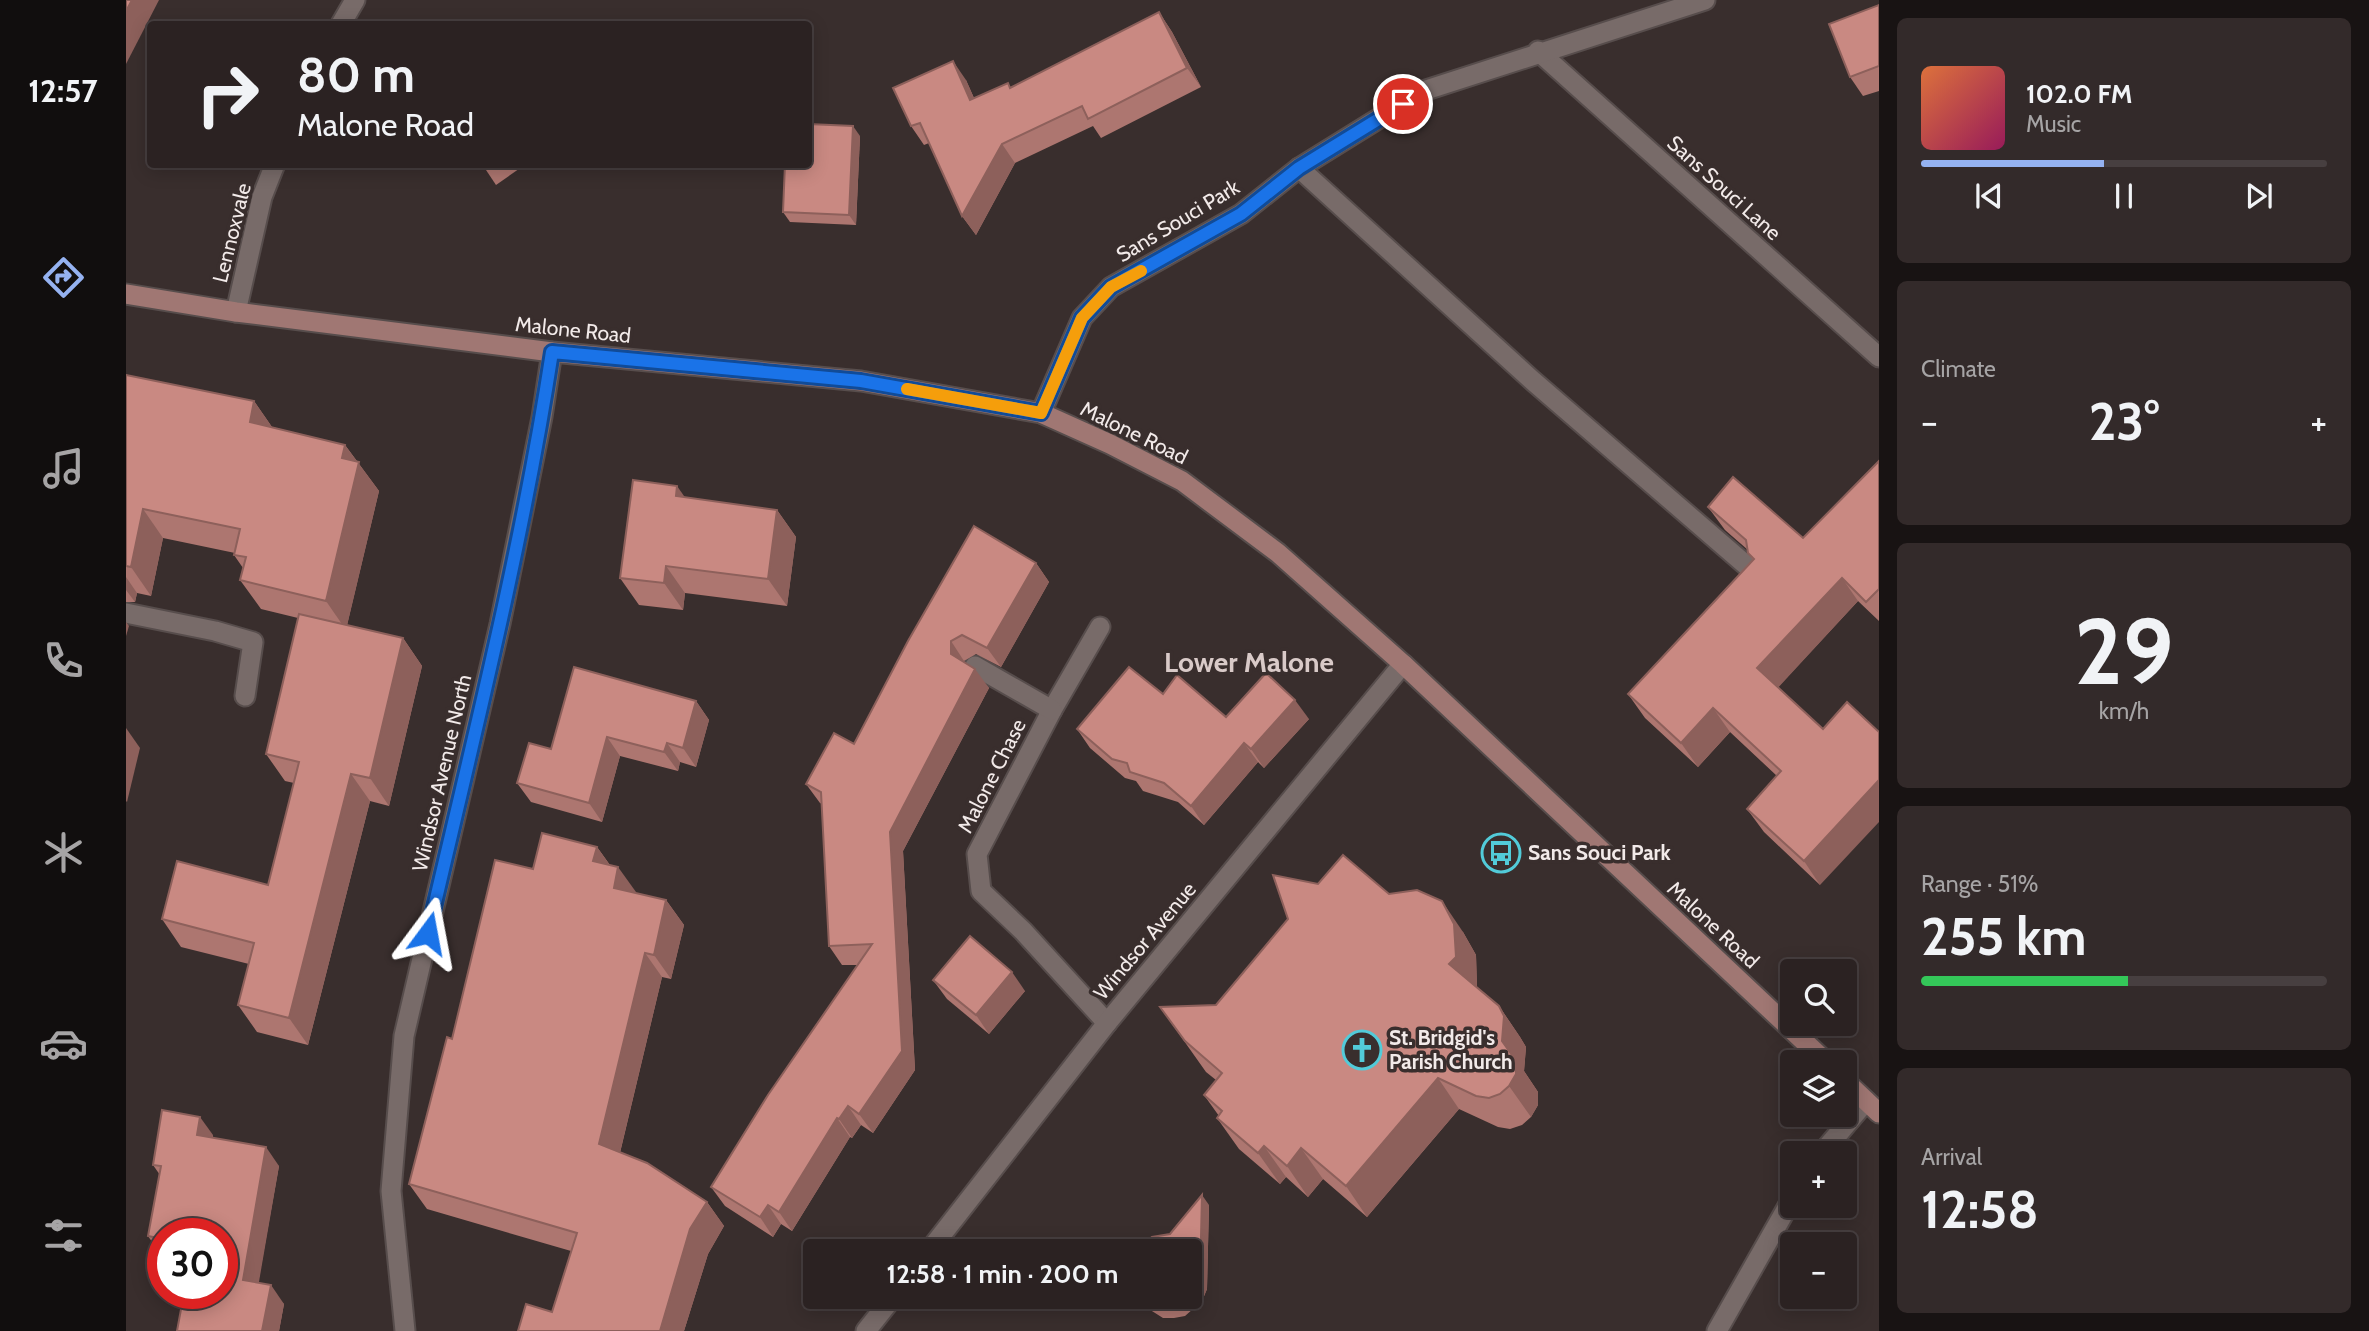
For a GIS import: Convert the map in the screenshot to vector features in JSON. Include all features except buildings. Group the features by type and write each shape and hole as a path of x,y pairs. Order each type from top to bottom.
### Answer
{"main road":[{"name":"Malone Road","path":"126,295 236,312 552,352 861,381 1041,413 1182,481 1278,552 1403,664 1813,1050"},
{"path":"1857,1092 1873,1107"}],"street":[{"path":"343,21 355,0"},
{"name":"Sans Souci Park","path":"1041,413 1082,318 1111,287 1241,214 1299,168 1423,91 1538,51 1705,0"},
{"name":"Sans Souci Lane","path":"1538,51 1879,358"},
{"name":"Lennoxvale","path":"236,312 262,197 273,168"},
{"path":"1299,168 1532,381 1754,572"},
{"name":"Windsor Avenue North","path":"405,1331 391,1191 404,1036 500,624 542,417 552,352"},
{"path":"126,613 215,631 253,642 245,696"},
{"name":"Malone Chase","path":"1100,627 1052,710 977,854 981,891 1023,931 1107,1023"},
{"name":"Windsor Avenue","path":"938,1239 1107,1023 1403,664"},
{"name":"Malone Chase","path":"975,666 1052,710"},
{"path":"1835,1141 1873,1107"},
{"path":"1717,1331 1781,1218"},
{"path":"866,1331 883,1309"}],"slow traffic":[{"path":"907,389 1041,413 1082,318 1111,287 1141,271"}],"place":[{"name":"Sans Souci Park","path":"1501,853"},
{"name":"St. Bridgid's Parish Church","path":"1362,1050"}],"district":[{"name":"Lower Malone","path":"1249,662"}],"route":[{"path":"428,933 500,624 542,417 552,352 861,381 1041,413 1082,318 1111,287 1241,214 1299,168 1403,104"}]}
